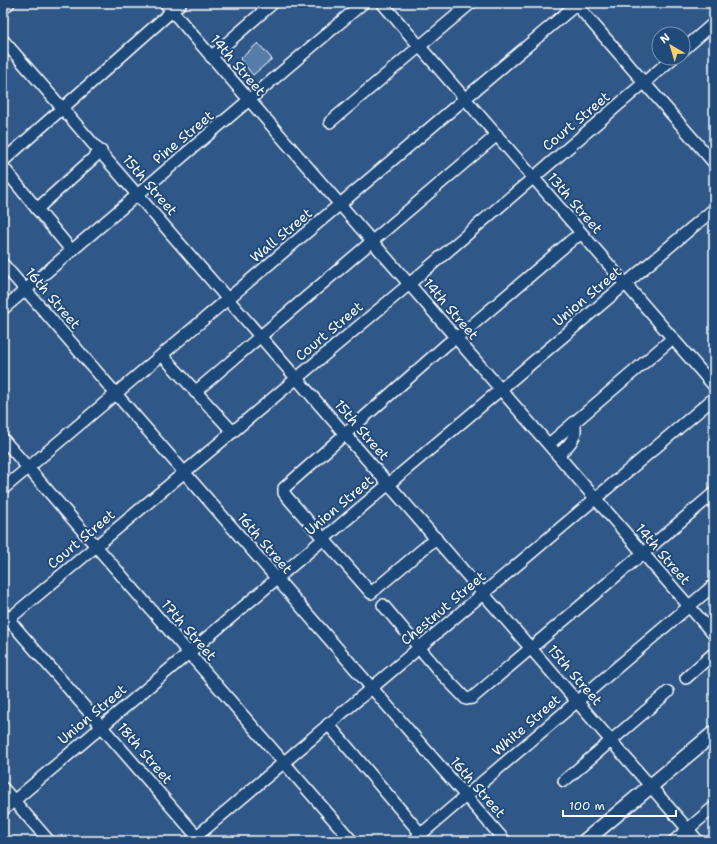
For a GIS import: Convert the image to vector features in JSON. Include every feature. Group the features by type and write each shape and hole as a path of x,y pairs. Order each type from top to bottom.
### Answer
{"main road":[{"path":"585,841 714,733"}],"street":[{"path":"3,9 9,3"},
{"path":"3,161 63,108 168,7 181,3"},
{"path":"211,57 273,3"},
{"name":"Pine Street","path":"3,309 364,3"},
{"name":"13th Street","path":"382,3 714,386"},
{"path":"330,122 471,3"},
{"path":"577,3 714,163"},
{"name":"Wall Street","path":"3,489 577,3"},
{"name":"14th Street","path":"168,7 714,635"},
{"path":"691,43 714,23"},
{"name":"15th Street","path":"3,40 347,434 388,484 651,785 698,841"},
{"name":"Court Street","path":"5,619 233,432 664,66"},
{"path":"195,392 497,135"},
{"path":"36,209 101,151"},
{"path":"3,167 72,251"},
{"name":"Union Street","path":"3,810 714,209"},
{"path":"436,538 371,593 324,538 286,497 284,488 347,434 352,426 573,239 582,234"},
{"name":"16th Street","path":"3,264 466,796 500,839"},
{"path":"549,444 673,338"},
{"path":"162,355 233,432"},
{"name":"Chestnut Street","path":"196,839 328,724 714,398"},
{"path":"558,455 575,437 576,429 574,423"},
{"name":"17th Street","path":"3,439 352,841"},
{"path":"383,605 419,648 466,699 472,698 714,493"},
{"name":"White Street","path":"417,838 714,585"},
{"name":"18th Street","path":"5,619 101,726 196,839"},
{"path":"686,678 714,653"},
{"path":"564,781 668,692"},
{"path":"328,724 417,838"},
{"path":"3,788 49,841"},
{"path":"674,841 714,807"}],"building":[{"path":"258,43 272,59 253,75 240,59"}]}
